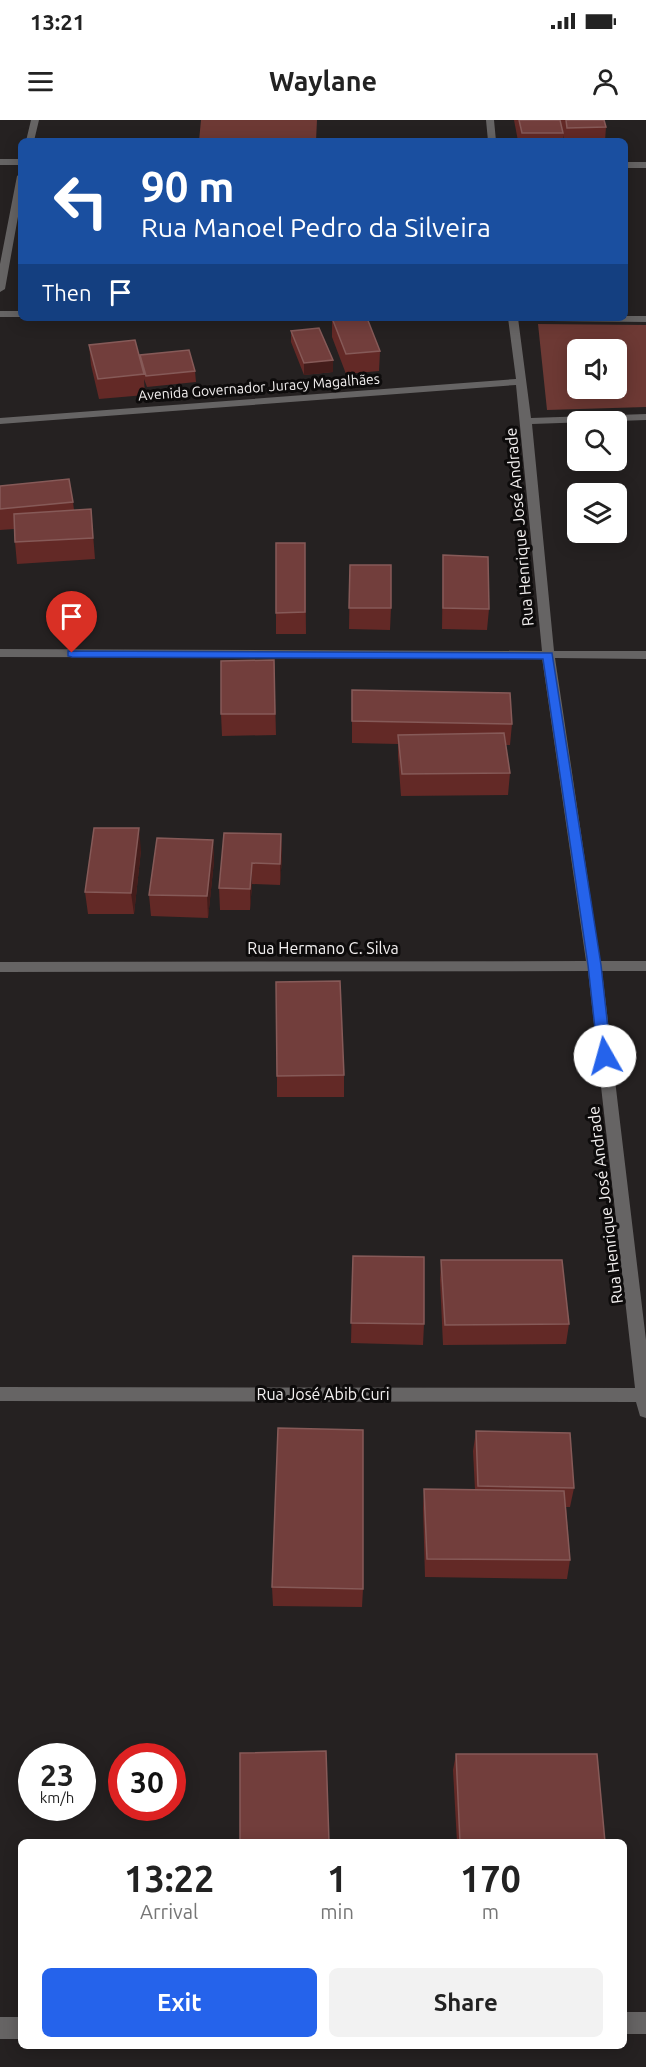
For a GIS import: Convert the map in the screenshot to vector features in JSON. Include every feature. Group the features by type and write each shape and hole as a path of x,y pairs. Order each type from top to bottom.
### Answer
{"street":[{"path":"31,138 35,120"},
{"path":"490,120 492,138"},
{"path":"0,162 18,162"},
{"path":"628,165 646,165"},
{"path":"0,289 18,193"},
{"path":"0,314 18,314"},
{"path":"628,319 646,319"},
{"name":"Rua Henrique José Andrade","path":"513,321 526,421 548,655 594,965 645,1400"},
{"name":"Avenida Governador Juracy Magalhães","path":"0,421 520,382"},
{"path":"526,421 646,417"},
{"path":"0,653 646,655"},
{"name":"Rua Hermano C. Silva","path":"0,967 646,966"},
{"name":"Rua José Abib Curi","path":"0,1394 645,1400"},
{"path":"627,2023 646,2023"},
{"path":"0,2028 18,2028"}],"shaded area":[{"path":"201,120 317,120 316,138 199,138"},
{"path":"538,324 646,325 646,407 547,410"}],"building":[{"path":"519,120 560,120 563,133 522,133"},
{"path":"566,120 604,120 606,127 567,128"},
{"path":"333,321 368,321 380,351 346,354"},
{"path":"319,328 333,360 304,363 291,331"},
{"path":"135,340 144,374 98,379 89,345"},
{"path":"189,350 195,371 146,376 140,355"},
{"path":"69,479 73,502 0,509 0,486"},
{"path":"91,509 93,538 15,542 14,514"},
{"path":"276,543 305,543 305,612 276,613"},
{"path":"443,555 488,557 489,609 443,608"},
{"path":"350,565 391,565 391,608 349,608"},
{"path":"274,660 275,714 221,714 221,661"},
{"path":"352,690 510,693 512,724 352,721"},
{"path":"504,733 510,773 402,774 398,735"},
{"path":"94,828 139,828 131,893 85,892"},
{"path":"224,833 281,834 280,864 252,863 250,889 219,888"},
{"path":"157,838 213,840 207,896 149,895"},
{"path":"340,981 344,1075 277,1076 276,982"},
{"path":"353,1256 424,1257 424,1324 351,1323"},
{"path":"441,1260 562,1260 569,1324 445,1325"},
{"path":"278,1428 363,1430 363,1589 272,1587"},
{"path":"476,1431 570,1433 574,1488 478,1486"},
{"path":"424,1489 564,1491 570,1560 427,1559"},
{"path":"326,1751 329,1839 240,1839 240,1753"},
{"path":"456,1754 597,1754 605,1839 460,1839"}],"route":[{"path":"72,653 548,655 594,965 605,1056"}]}
